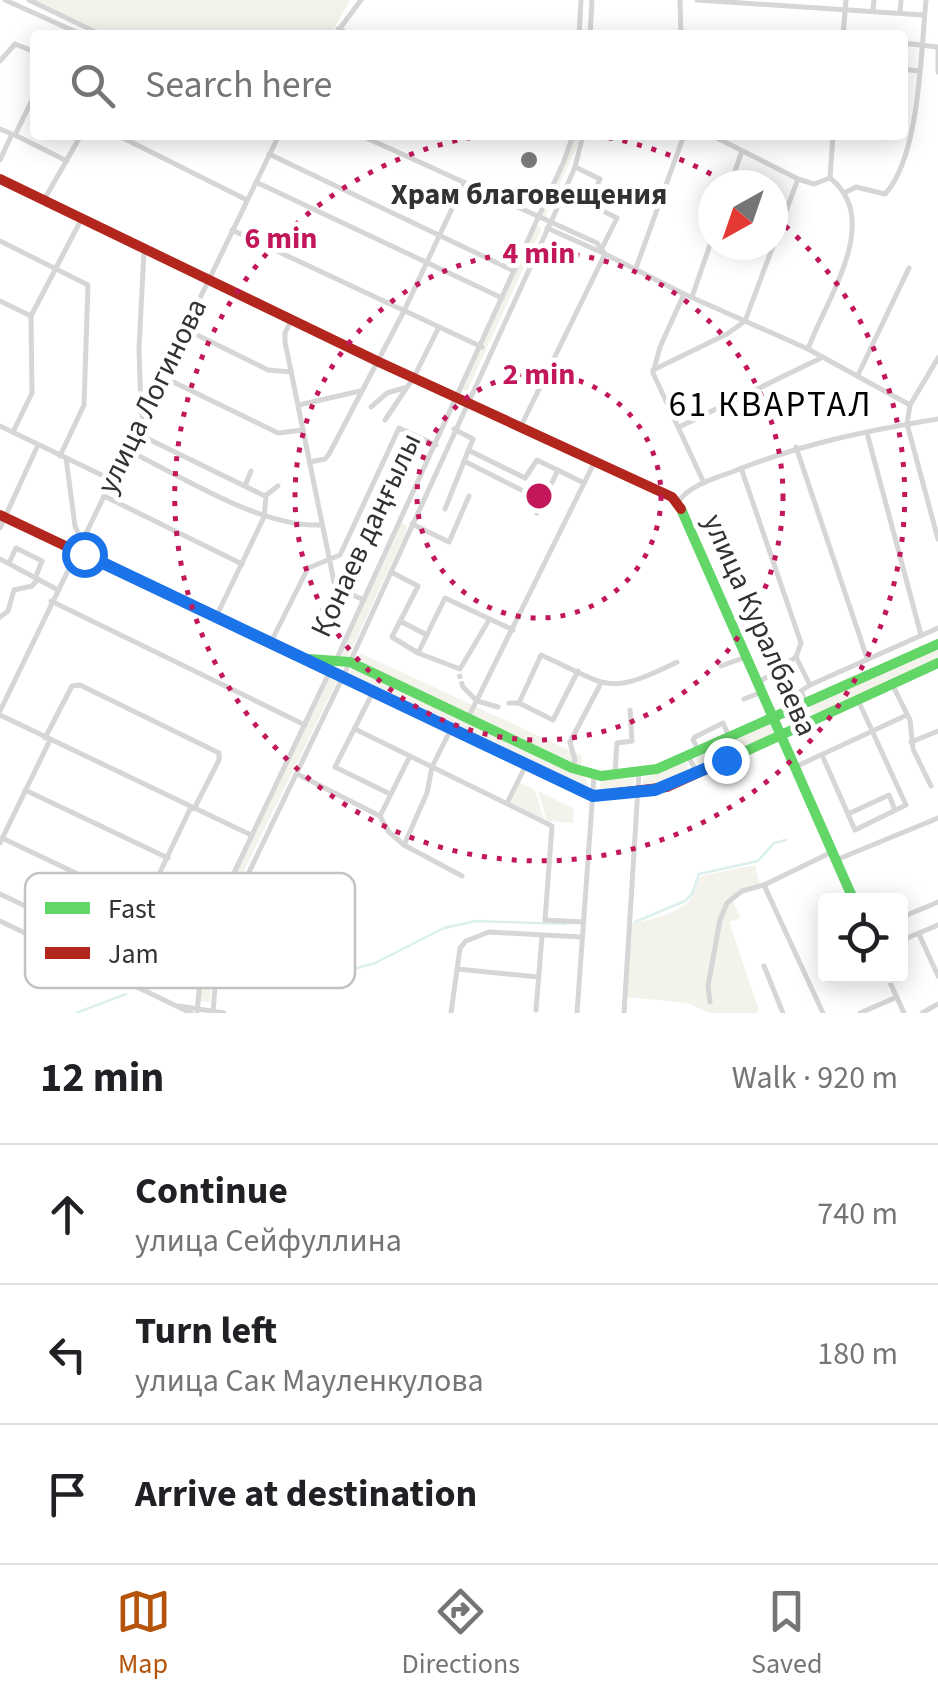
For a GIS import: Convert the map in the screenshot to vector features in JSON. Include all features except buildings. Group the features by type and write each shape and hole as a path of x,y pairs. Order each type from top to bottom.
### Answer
{"main road":[{"name":"улица Куралбаева","path":"0,179 378,362 666,492 678,502 851,893"},
{"path":"2,520 80,546 291,653 320,662 350,662 594,776 657,769 938,644"},
{"path":"334,664 342,678 593,796 638,793 667,786 938,663"}],"street":[{"path":"5,0 72,30"},
{"path":"29,0 92,30"},
{"path":"338,30 361,0"},
{"path":"579,30 581,0"},
{"path":"590,30 592,0"},
{"path":"680,0 681,30"},
{"path":"697,0 924,15"},
{"path":"843,30 846,0"},
{"path":"873,11 874,0"},
{"path":"900,13 902,0"},
{"path":"844,192 856,187 876,194 887,192 911,135 926,0"},
{"path":"908,43 938,46 938,72"},
{"path":"0,61 3,52 15,44 30,50"},
{"path":"908,70 919,71"},
{"path":"30,111 16,136 67,161"},
{"path":"0,129 12,134 0,160"},
{"path":"44,200 78,140"},
{"path":"127,140 247,200"},
{"name":"улица Логинова","path":"0,713 276,140"},
{"path":"371,140 539,217 684,294 858,375 910,405"},
{"name":"Қонаев даңғылы","path":"251,873 454,429 482,347 571,140"},
{"name":"Қонаев даңғылы","path":"233,873 436,445 463,399 549,225 575,168 583,140"},
{"path":"636,268 682,140"},
{"path":"721,140 798,179 814,184 830,178"},
{"path":"830,178 834,140"},
{"path":"735,170 742,151"},
{"path":"269,154 514,271"},
{"path":"522,426 616,218 588,204 600,179 575,168"},
{"path":"808,350 854,235 853,216 844,192 830,178"},
{"path":"653,370 730,332 745,320 798,179"},
{"path":"256,182 502,298"},
{"path":"310,462 327,457 404,311 464,184"},
{"path":"13,432 32,393 31,316 82,218"},
{"path":"232,230 482,347"},
{"path":"0,242 84,282 88,289 84,405 63,457 80,546"},
{"path":"141,416 139,350 145,247"},
{"path":"692,297 705,260"},
{"path":"858,375 909,268"},
{"path":"684,294 653,370 704,483"},
{"path":"0,301 31,316"},
{"path":"292,320 284,337 339,606"},
{"path":"385,420 414,378 439,327"},
{"path":"185,329 268,370 291,372"},
{"path":"679,426 822,357"},
{"path":"938,358 910,405 907,424 938,539"},
{"path":"161,376 278,434 303,430"},
{"path":"371,407 386,393 404,388"},
{"path":"298,406 360,391"},
{"path":"678,502 704,483 796,447 938,418"},
{"path":"0,426 112,480"},
{"path":"270,644 305,571 312,564 340,555 399,428 436,445"},
{"path":"445,509 473,440 454,429"},
{"path":"134,432 265,496"},
{"path":"866,432 921,635"},
{"path":"2,520 38,444"},
{"path":"796,447 867,658"},
{"path":"126,449 264,517 321,526"},
{"path":"468,450 525,478 535,460 584,483"},
{"path":"468,718 595,460"},
{"path":"464,461 543,500"},
{"path":"740,468 799,631 801,648 796,658 744,699"},
{"path":"537,512 558,470"},
{"path":"245,486 251,471"},
{"path":"216,617 264,517 265,496 278,486"},
{"path":"104,496 242,564"},
{"path":"412,524 449,542 469,496"},
{"path":"0,618 7,614 16,588 32,586 42,561 16,548 9,563"},
{"path":"0,558 58,590"},
{"path":"390,572 418,586 393,639 418,652 460,672 489,620"},
{"path":"335,587 364,600"},
{"path":"418,652 445,598 513,630"},
{"path":"52,601 304,726"},
{"path":"400,621 427,634"},
{"path":"811,720 801,691 938,628"},
{"path":"519,703 542,655 612,686 629,684 677,662"},
{"path":"721,666 746,657"},
{"path":"796,658 810,686"},
{"path":"509,703 519,703 553,720 578,672"},
{"path":"572,768 570,742 601,683"},
{"path":"892,684 907,715 913,732 911,742 930,786"},
{"path":"72,873 1,841 72,686 80,685 219,753 220,758 161,873"},
{"path":"463,687 476,701 498,708"},
{"path":"373,692 335,768 390,794"},
{"path":"822,755 855,830 906,805 858,700"},
{"path":"615,774 617,742 632,741 630,710"},
{"path":"0,713 251,835"},
{"path":"795,767 907,715"},
{"path":"355,729 552,826 545,920 583,922"},
{"path":"404,845 426,793 432,767 451,730"},
{"path":"911,742 938,731"},
{"path":"688,777 694,768 694,754"},
{"path":"380,816 410,756"},
{"path":"506,804 526,765"},
{"path":"624,1013 638,772"},
{"path":"297,774 380,816 388,831 404,845 462,876"},
{"path":"577,1013 594,776"},
{"path":"26,790 168,858"},
{"path":"848,814 888,795 895,810"},
{"path":"710,1002 708,986 723,910 742,891 938,818"},
{"path":"764,885 823,1013"},
{"path":"0,894 25,906"},
{"path":"908,915 938,902"},
{"path":"0,921 25,933"},
{"path":"908,939 938,925"},
{"path":"451,1013 462,944 482,934 582,937"},
{"path":"919,934 938,976"},
{"path":"536,1010 542,936"},
{"path":"764,966 784,1013"},
{"path":"457,969 538,977"},
{"path":"891,983 904,1013"},
{"path":"139,988 195,1011 224,1013"},
{"path":"860,1013 897,998"},
{"path":"922,1013 938,1004"}],"shaded area":[{"path":"35,0 350,0 333,30 98,30"},
{"path":"571,140 579,140 545,217 542,215"},
{"path":"539,226 541,230 467,391 462,389 535,228"},
{"path":"400,524 405,524 407,530 349,655 344,658 341,655"},
{"path":"938,648 938,659 816,714 810,712 810,706"},
{"path":"360,653 582,756 581,767 366,664 358,657"},
{"path":"352,668 584,776 588,785 583,788 354,679 349,673"},
{"path":"329,678 337,681 243,873 234,873"},
{"path":"769,724 774,728 773,735 701,768 695,760 697,757"},
{"path":"684,760 689,765 686,772 659,785 641,788 643,777"},
{"path":"634,778 633,790 599,793 601,780"},
{"path":"519,782 535,790 544,819 509,803"},
{"path":"538,791 574,809 573,823 547,821"},
{"path":"755,865 760,886 732,898 740,918 729,922 757,1013 709,1013 688,1003 627,997 631,924 664,916 686,904 701,876"},
{"path":"200,988 211,988 210,1002 199,1001"}],"waterway":[{"path":"635,922 685,901 699,874 758,861 774,843 786,840"},
{"path":"355,969 375,963 444,928 476,921 566,924"},
{"path":"76,1013 126,994"}],"tunnel":[{"path":"459,674 463,687"}],"traffic: fast":[{"path":"681,509 850,893"},
{"path":"309,659 350,662 572,768 601,776 657,769 938,644"},
{"path":"731,758 938,663"}],"traffic: jam":[{"path":"0,179 379,362 672,497 681,509"},
{"path":"0,515 593,796 667,787 731,758"}],"place":[{"name":"Храм благовещения","path":"529,160"}],"district":[{"name":"61 КВАРТАЛ","path":"771,405"}],"route":[{"path":"84,554 593,796 655,790 726,760"}]}
